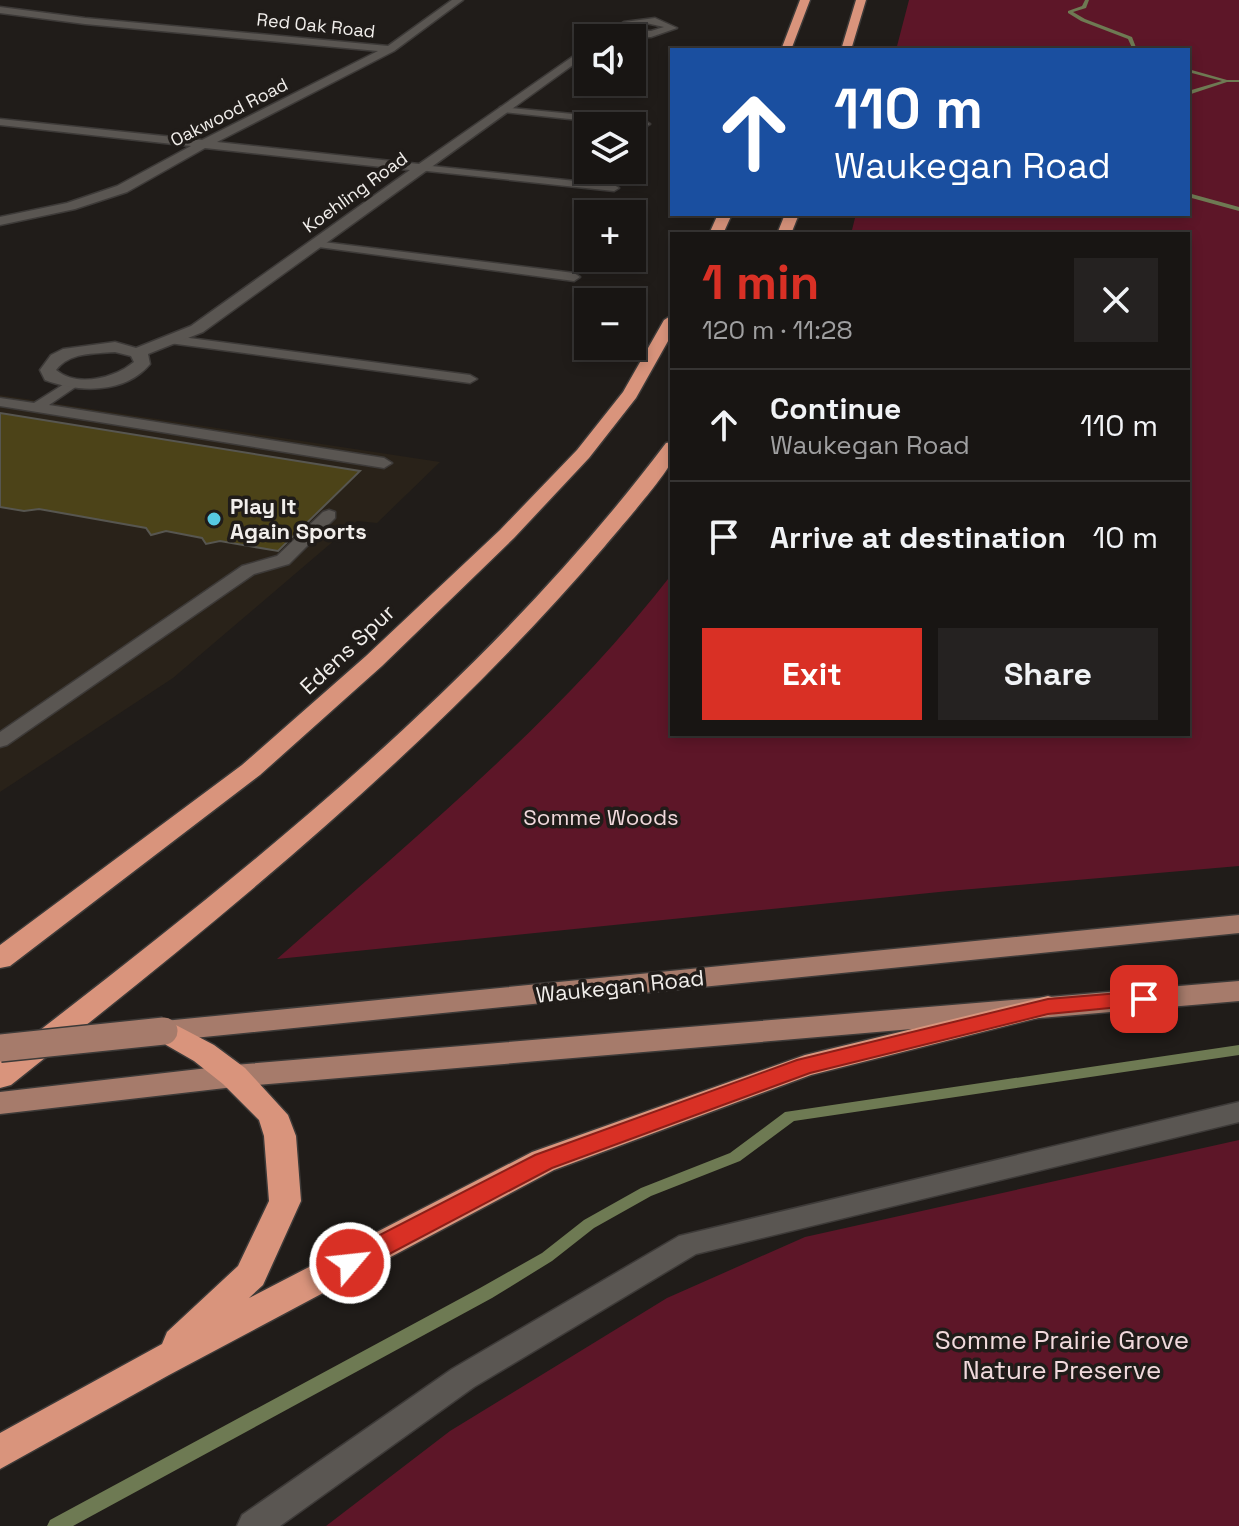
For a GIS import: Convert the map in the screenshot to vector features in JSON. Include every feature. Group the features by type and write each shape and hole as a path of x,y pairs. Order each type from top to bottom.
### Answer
{"highway":[{"path":"787,48 805,0"},
{"path":"847,48 861,0"},
{"name":"Edens Spur","path":"0,959 251,770 374,661 507,534 583,454 630,394 670,324"},
{"path":"0,1077 123,982 302,833 464,686 577,565 670,449"},
{"path":"0,1452 156,1364 543,1161 805,1066 1048,1006"},
{"path":"156,1364 251,1275 285,1201 280,1136 273,1115 234,1076 204,1053 164,1031"}],"main road":[{"name":"Waukegan Road","path":"0,1048 1239,924"},
{"path":"0,1103 234,1076 1239,991"}],"street":[{"name":"Oakwood Road","path":"0,221 70,206 122,189 390,49 458,0"},
{"name":"Red Oak Road","path":"0,10 85,21 390,49"},
{"path":"639,21 667,24 672,28 651,34 606,36 622,24 639,21"},
{"name":"Koehling Road","path":"72,383 51,376 48,370 57,358 99,347 115,347 137,353 197,329 574,59"},
{"path":"0,122 422,168"},
{"path":"72,383 94,383 125,376 142,364 142,358 137,353"}],"lane":[{"path":"503,109 574,116"},
{"path":"422,168 614,188"},
{"path":"315,244 574,277"},
{"path":"174,340 470,379"},
{"path":"36,408 72,383"},
{"path":"0,402 384,463"},
{"path":"0,741 248,570 283,560 329,515"},
{"path":"253,1526 463,1378 689,1244 1239,1112"}],"shaded area":[{"path":"0,395 440,462 377,523 357,521 173,678 0,792"}],"green space":[{"name":"Somme Woods","path":"909,0 1239,0 1239,866 949,891 277,959 484,776 582,679 670,576 670,736 1190,736 1190,232 852,232 856,216 1190,216 1190,48 897,48"},
{"name":"Somme Prairie Grove Nature Preserve","path":"1239,1140 1239,1526 326,1526 450,1431 667,1298 805,1237"}],"building":[{"path":"0,413 360,471 278,551 220,541 206,544 202,538 166,531 151,535 146,528 39,509 24,511 0,507"}],"waterway":[{"path":"1087,0 1084,7 1070,12 1130,38 1134,48"},
{"path":"1190,71 1227,81"},
{"path":"1190,92 1227,81"},
{"path":"1227,81 1239,81"},
{"path":"1190,196 1239,209"},
{"path":"56,1526 486,1293 547,1257 589,1224 646,1192 735,1157 790,1116 1239,1050"}],"place":[{"name":"Play It Again Sports","path":"214,519"}],"route":[{"path":"350,1263 543,1161 805,1066 1048,1006 1144,999"}]}
